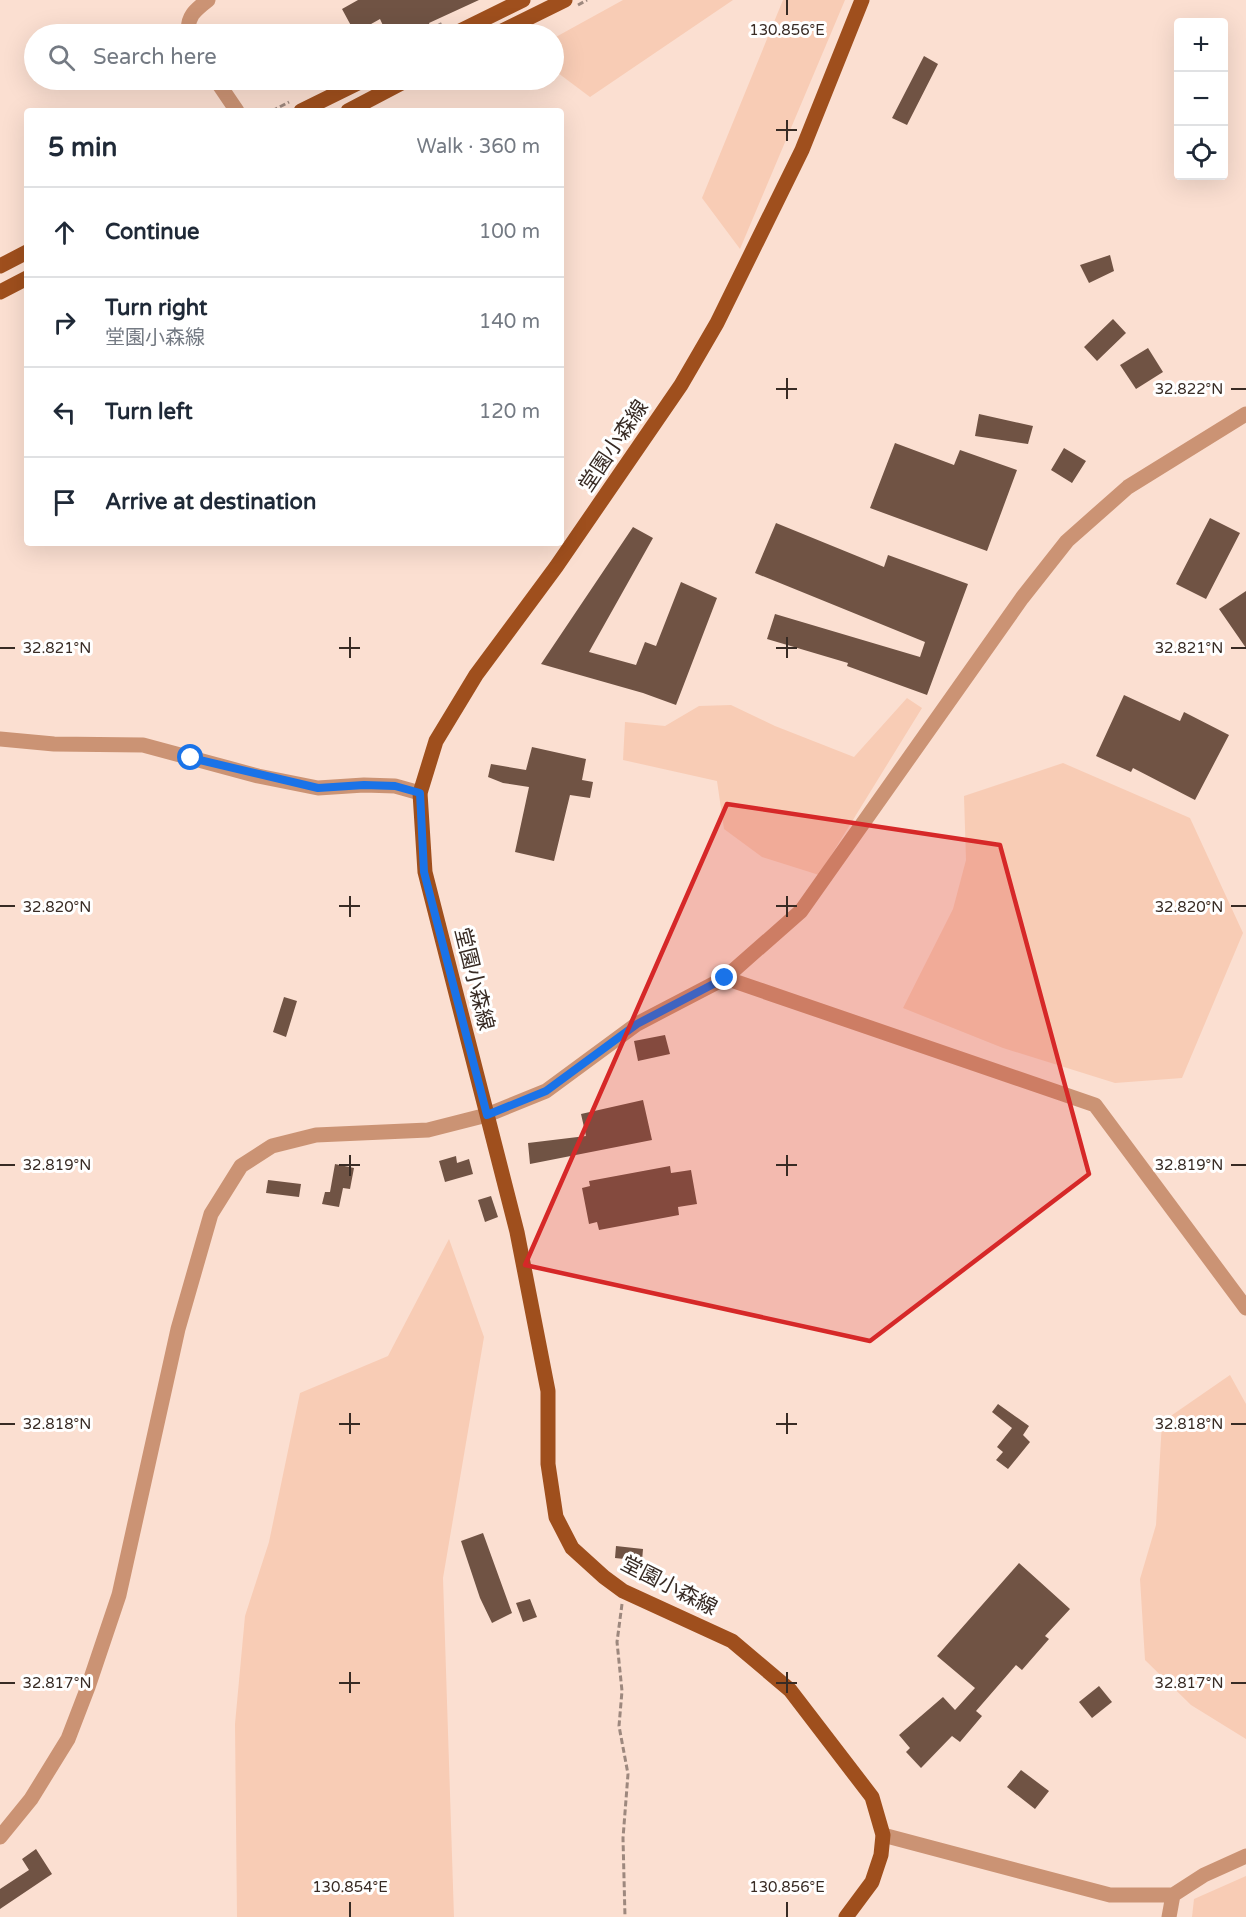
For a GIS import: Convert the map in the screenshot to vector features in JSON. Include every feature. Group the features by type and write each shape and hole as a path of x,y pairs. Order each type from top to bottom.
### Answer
{"main road":[{"path":"474,24 523,0"},
{"path":"516,24 565,0"},
{"name":"堂園小森線","path":"846,1917 872,1882 881,1855 883,1834 872,1797 790,1690 732,1641 623,1591 572,1548 556,1517 548,1464 548,1390 517,1232 424,872 420,793 436,741 476,675 556,567 681,385 717,323 802,150 862,0"},
{"path":"307,108 344,90"},
{"path":"354,108 388,90"},
{"path":"0,266 24,254"},
{"path":"0,292 24,280"}],"street":[{"path":"188,24 191,14 207,0"},
{"path":"223,90 235,108"},
{"path":"0,1837 31,1799 68,1739 88,1687 119,1595 178,1329 211,1214 241,1166 272,1146 316,1135 428,1130 487,1115 546,1091 637,1024 725,978 801,911 1022,597 1067,541 1128,486 1246,414"},
{"path":"0,739 54,744 143,745 258,776 318,788 364,785 395,786 420,793"},
{"path":"725,978 1095,1105 1246,1308"},
{"path":"883,1834 1110,1895 1173,1895 1204,1875 1246,1856"},
{"path":"1169,1917 1173,1895"}],"path":[{"path":"623,1591 617,1642 622,1691 619,1726 628,1774 623,1838 625,1917"}],"highlighted area":[{"path":"727,804 1000,845 1089,1174 870,1341 525,1265"}],"shaded area":[{"path":"623,0 733,0 590,97 564,78 564,32"},
{"path":"783,0 845,0 740,249 702,198"},
{"path":"907,698 922,708 819,875 762,857 724,829 717,781 623,760 625,722 665,726 699,706 731,705 775,726 854,757"},
{"path":"1063,763 1190,818 1243,933 1182,1078 1115,1083 1003,1048 903,1008 953,909 966,860 964,796"},
{"path":"449,1239 484,1337 443,1578 454,1917 237,1917 235,1724 245,1616 269,1542 300,1393 388,1356"},
{"path":"1230,1375 1246,1404 1246,1739 1191,1705 1145,1660 1140,1579 1156,1525 1162,1422"},
{"path":"1246,1876 1246,1917 1192,1917 1194,1899"}],"building":[{"path":"358,0 479,0 429,24 382,24 380,19 371,24 350,24 342,9"},
{"path":"924,56 938,64 907,125 892,118"},
{"path":"1110,255 1114,271 1089,283 1080,265"},
{"path":"1113,319 1126,333 1097,361 1084,347"},
{"path":"1148,348 1163,372 1136,389 1120,365"},
{"path":"979,414 1033,426 1028,444 975,436"},
{"path":"895,443 954,465 960,450 1017,470 987,551 870,508"},
{"path":"1064,448 1086,461 1072,483 1051,470"},
{"path":"1210,518 1240,533 1206,599 1176,584"},
{"path":"776,523 884,567 888,555 968,584 927,695 847,666 848,663 767,639 775,614 920,657 925,642 755,573"},
{"path":"633,527 653,538 589,652 636,665 645,642 656,646 681,582 717,598 676,705 643,693 541,664"},
{"path":"1246,591 1246,648 1219,609"},
{"path":"1124,695 1180,721 1184,712 1229,735 1195,800 1133,768 1131,772 1096,756"},
{"path":"532,747 586,759 582,780 593,782 590,798 570,795 554,861 515,852 529,787 503,783 488,777 491,764 526,770"},
{"path":"284,997 297,1001 286,1037 273,1032"},
{"path":"665,1035 670,1054 638,1061 634,1041"},
{"path":"643,1100 652,1140 530,1164 528,1143 586,1136 581,1114"},
{"path":"456,1156 457,1163 469,1159 473,1174 445,1182 439,1161"},
{"path":"335,1164 354,1168 350,1189 343,1188 339,1207 322,1204 325,1192 330,1192"},
{"path":"670,1166 671,1173 691,1170 697,1204 678,1207 679,1215 599,1230 597,1222 589,1224 582,1188 590,1186 589,1181"},
{"path":"268,1180 301,1184 299,1197 266,1193"},
{"path":"491,1196 498,1217 485,1222 478,1200"},
{"path":"998,1404 1029,1426 1023,1435 1030,1442 1008,1469 996,1460 1003,1452 997,1447 1012,1428 992,1412"},
{"path":"483,1533 512,1613 492,1623 480,1598 461,1541"},
{"path":"616,1546 643,1549 642,1561 615,1558"},
{"path":"1019,1563 1070,1609 1045,1636 1049,1639 1022,1670 1016,1665 976,1711 982,1716 960,1742 952,1736 921,1768 906,1752 910,1748 899,1735 943,1697 955,1710 975,1688 937,1656"},
{"path":"530,1599 537,1617 523,1622 516,1603"},
{"path":"1099,1686 1112,1702 1092,1718 1079,1702"},
{"path":"1021,1770 1049,1791 1035,1809 1007,1787"},
{"path":"36,1849 52,1874 0,1909 0,1889 29,1870 22,1859"}],"route":[{"path":"191,758 258,776 318,788 364,785 395,786 420,793 424,872 487,1115 546,1091 637,1024 725,978"}]}
